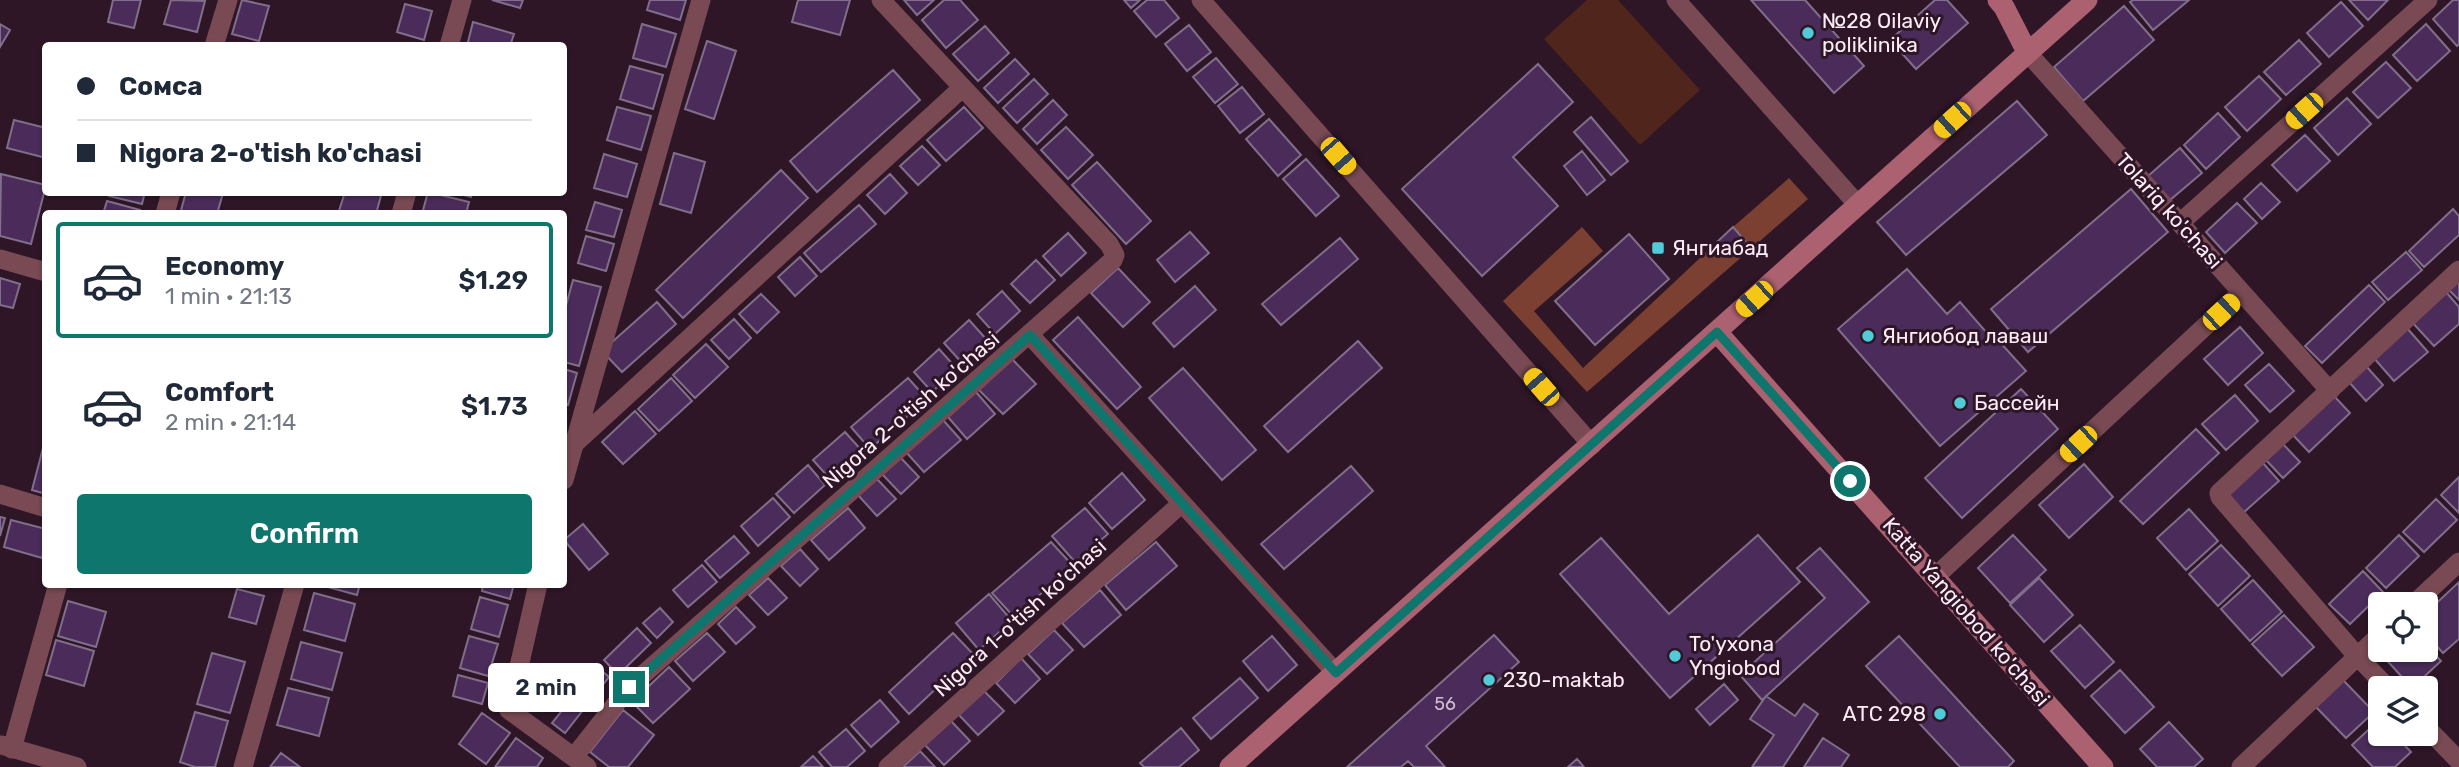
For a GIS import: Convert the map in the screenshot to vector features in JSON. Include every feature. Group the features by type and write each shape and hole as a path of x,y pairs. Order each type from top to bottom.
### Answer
{"street":[{"path":"215,42 228,0"},
{"path":"450,42 462,0"},
{"path":"567,467 701,0"},
{"name":"Nigora 2-o'tish ko'chasi","path":"537,588 509,710 581,762 629,687 1113,260 1115,255 1109,244 881,0"},
{"path":"1201,0 1592,445"},
{"path":"1676,0 1858,205"},
{"name":"Tolariq ko'chasi","path":"1998,0 2027,52 2330,391"},
{"path":"1230,767 2087,0"},
{"path":"2180,223 2428,0"},
{"path":"572,446 962,88"},
{"path":"0,259 42,271"},
{"path":"2376,676 2219,493 2459,270"},
{"path":"1936,576 2241,293"},
{"name":"Katta Yangiobod ko'chasi","path":"1717,332 2103,767"},
{"path":"1030,335 1336,673"},
{"path":"0,494 42,507"},
{"name":"Nigora 1-o'tish ko'chasi","path":"888,767 1182,503"},
{"path":"2427,592 2459,562"},
{"path":"57,588 6,747 77,767"},
{"path":"243,767 294,588"},
{"path":"2241,767 2368,646"},
{"path":"2438,739 2459,761"}],"shaded area":[{"path":"1587,0 1618,0 1700,90 1640,145 1544,39"},
{"path":"1789,178 1808,199 1587,392 1503,301 1582,227 1603,251 1534,311 1583,368 1717,242 1730,256 1746,242 1733,227"}],"building":[{"path":"113,0 141,0 134,28 108,22"},
{"path":"171,0 205,1 197,32 164,24"},
{"path":"242,0 269,6 259,41 232,34"},
{"path":"492,0 523,0 520,8"},
{"path":"650,0 686,0 680,20 647,10"},
{"path":"798,0 850,0 840,35 792,22"},
{"path":"904,0 934,0 917,15"},
{"path":"944,0 960,0 978,20 946,48 922,20"},
{"path":"1124,0 1140,0 1131,8"},
{"path":"1147,0 1164,0 1179,18 1156,37 1134,11"},
{"name":"№28 Oilaviy poliklinika","path":"1751,0 1805,0 1864,66 1834,93"},
{"path":"1935,0 1947,0 1968,23 1916,69 1890,40"},
{"path":"2189,0 2153,30 2130,2"},
{"path":"2349,0 2388,0 2368,20"},
{"path":"2453,0 2459,0 2457,46 2433,19"},
{"path":"2341,2 2363,26 2329,57 2307,33"},
{"path":"405,4 432,11 424,40 397,32"},
{"path":"2124,6 2154,40 2083,101 2054,67"},
{"path":"473,22 514,34 511,42 468,42"},
{"path":"0,24 10,30 0,47"},
{"path":"642,24 676,34 666,67 633,58"},
{"path":"2426,24 2450,51 2417,81 2393,55"},
{"path":"1189,25 1211,52 1187,71 1165,44"},
{"path":"985,26 1009,53 978,81 953,54"},
{"path":"2299,40 2321,64 2286,95 2264,72"},
{"path":"707,41 736,51 714,119 685,109"},
{"path":"1216,58 1238,84 1215,103 1193,77"},
{"path":"1015,59 1029,74 998,103 984,88"},
{"path":"2386,62 2411,88 2378,118 2353,92"},
{"path":"1538,64 1573,102 1513,157 1558,206 1482,276 1402,189"},
{"path":"630,66 663,75 653,109 620,99"},
{"path":"893,70 920,100 817,192 790,161"},
{"path":"2259,76 2281,99 2247,131 2225,107"},
{"path":"1034,79 1048,94 1017,123 1003,108"},
{"path":"1242,87 1264,114 1240,133 1218,106"},
{"path":"2347,98 2371,124 2338,155 2314,128"},
{"path":"1053,100 1067,115 1037,144 1023,129"},
{"path":"2017,101 2047,135 1906,255 1877,222"},
{"path":"617,107 651,116 641,150 607,140"},
{"path":"964,107 983,128 946,161 927,140"},
{"path":"2218,113 2240,137 2206,169 2184,145"},
{"path":"1591,117 1628,161 1611,175 1574,132"},
{"path":"1269,119 1301,155 1278,176 1246,139"},
{"path":"14,120 42,127 42,157 7,148"},
{"path":"1066,127 1093,155 1068,179 1041,150"},
{"path":"2305,135 2330,161 2297,191 2272,165"},
{"path":"922,146 940,165 918,185 900,166"},
{"path":"2180,148 2202,173 2170,200 2148,176"},
{"path":"1582,151 1605,180 1587,195 1564,166"},
{"path":"674,153 705,162 691,213 660,204"},
{"path":"604,154 637,164 627,197 594,188"},
{"path":"1306,159 1339,196 1316,216 1283,179"},
{"path":"1097,162 1151,221 1126,244 1072,185"},
{"path":"781,170 808,198 683,318 656,290"},
{"path":"1,174 42,184 43,196 31,244 0,236"},
{"path":"890,174 907,193 885,214 867,195"},
{"path":"2261,183 2280,202 2262,219 2244,199"},
{"path":"2131,189 2168,232 2028,352 1991,309"},
{"path":"109,196 144,196 142,204"},
{"path":"185,196 222,196 218,210 181,210"},
{"path":"344,196 381,196 377,210 339,210"},
{"path":"427,196 444,196 469,202 467,210 423,210"},
{"path":"107,201 140,210 104,210"},
{"path":"595,202 622,210 614,237 586,230"},
{"path":"2237,203 2257,223 2225,253 2206,232"},
{"path":"859,205 876,224 821,272 804,253"},
{"path":"2453,209 2459,216 2459,235 2424,267 2409,251"},
{"path":"1733,227 1746,242 1730,256 1717,242"},
{"path":"1190,232 1209,253 1175,282 1157,260"},
{"path":"1068,233 1086,253 1061,276 1043,256"},
{"path":"1629,234 1669,279 1595,345 1555,301"},
{"path":"586,236 614,244 606,271 578,263"},
{"path":"1340,238 1358,259 1281,325 1262,304"},
{"path":"2406,252 2422,270 2388,300 2372,282"},
{"path":"800,257 817,276 795,296 778,277"},
{"path":"1036,260 1055,280 1030,303 1011,284"},
{"path":"1118,268 1150,302 1123,327 1091,293"},
{"path":"1907,269 1947,314 1960,302 2026,371 1940,446 1838,329"},
{"path":"0,278 20,284 13,308 0,305"},
{"path":"573,280 601,287 579,366 567,363 567,302"},
{"path":"2459,281 2459,300 2449,290"},
{"path":"2369,285 2385,302 2322,363 2305,346"},
{"path":"1195,286 1216,310 1174,347 1153,323"},
{"path":"1002,291 1020,311 995,334 977,314"},
{"path":"2446,292 2459,307 2459,324 2434,346 2412,322"},
{"path":"761,294 779,312 757,333 739,314"},
{"path":"657,302 676,324 622,372 602,351"},
{"path":"1078,317 1141,387 1117,409 1053,340"},
{"path":"734,319 751,338 729,359 711,340"},
{"path":"969,320 987,340 962,363 944,343"},
{"path":"2240,327 2263,353 2228,385 2204,359"},
{"path":"2406,327 2428,352 2394,381 2373,357"},
{"path":"1358,341 1382,368 1288,452 1264,426"},
{"path":"706,344 728,367 695,398 673,375"},
{"path":"939,349 957,369 932,392 914,372"},
{"path":"1012,359 1036,384 1003,414 979,390"},
{"path":"2269,364 2294,391 2270,412 2245,385"},
{"path":"2366,366 2383,385 2366,401 2349,382"},
{"path":"1183,368 1256,450 1222,480 1149,398"},
{"path":"567,370 577,373 567,405"},
{"path":"671,378 692,401 659,431 638,409"},
{"path":"908,378 927,399 870,449 851,427"},
{"path":"2021,389 2058,429 1962,518 1925,478"},
{"path":"976,392 995,414 967,439 948,417"},
{"path":"2235,395 2258,421 2226,450 2202,424"},
{"path":"2334,396 2350,413 2309,452 2293,435"},
{"path":"635,411 656,434 623,464 602,442"},
{"path":"943,420 961,440 924,472 906,452"},
{"path":"2196,429 2219,453 2143,524 2120,501"},
{"path":"845,432 863,452 831,480 813,460"},
{"path":"2282,443 2300,462 2283,478 2265,459"},
{"path":"42,452 42,493 32,490"},
{"path":"900,457 919,477 901,494 882,474"},
{"path":"2262,462 2279,481 2243,513 2225,494"},
{"path":"2084,464 2113,497 2069,538 2039,505"},
{"path":"808,465 825,485 794,513 776,494"},
{"path":"1351,466 1373,491 1284,569 1261,544"},
{"path":"1122,473 1145,500 1112,529 1089,503"},
{"path":"2459,477 2459,513 2441,495"},
{"path":"877,479 896,499 877,516 858,495"},
{"path":"773,498 790,517 758,546 741,526"},
{"path":"2436,499 2457,520 2424,552 2403,532"},
{"path":"848,508 865,528 829,560 811,540"},
{"path":"1085,508 1108,534 1075,562 1052,536"},
{"path":"2189,509 2218,541 2186,570 2157,538"},
{"path":"0,517 5,518 0,536"},
{"path":"11,520 42,528 42,558 4,547"},
{"path":"583,524 608,554 589,570 567,544 567,537"},
{"name":"To'yxona Yngiobod","path":"1758,535 1800,582 1670,698 1560,574 1601,538 1669,614"},
{"path":"2013,535 2046,570 2010,603 1978,568"},
{"path":"2399,535 2419,556 2386,588 2366,568"},
{"path":"734,536 749,553 720,578 705,561"},
{"path":"1051,542 1073,566 1014,617 992,593"},
{"path":"1156,542 1177,566 1126,610 1105,585"},
{"path":"2221,545 2250,576 2218,606 2189,574"},
{"path":"1820,548 1869,602 1762,700 1740,675 1825,598 1797,568"},
{"path":"800,549 818,569 800,586 781,566"},
{"path":"702,565 717,582 688,607 673,590"},
{"path":"2363,571 2383,592 2368,592 2368,607 2350,624 2329,604"},
{"path":"768,578 787,598 768,615 749,595"},
{"path":"2039,578 2073,615 2044,642 2010,605"},
{"path":"2253,580 2282,612 2250,641 2221,609"},
{"path":"2459,582 2459,639 2443,653 2438,647 2438,602"},
{"path":"332,588 359,588 357,595"},
{"path":"482,588 513,588 510,599 482,591"},
{"path":"237,589 264,596 256,624 229,617"},
{"path":"1100,590 1121,615 1084,647 1062,623"},
{"path":"314,593 355,604 345,641 304,630"},
{"path":"989,594 1012,621 979,650 956,623"},
{"path":"480,597 508,605 499,637 471,629"},
{"path":"68,601 106,612 96,647 58,636"},
{"path":"736,607 755,627 736,644 718,624"},
{"path":"660,608 673,622 657,638 643,623"},
{"path":"2284,615 2314,647 2282,676 2252,644"},
{"path":"2080,625 2114,662 2085,688 2051,651"},
{"path":"637,628 651,643 618,675 604,660"},
{"path":"1054,630 1073,650 1047,674 1028,654"},
{"path":"707,633 725,652 693,681 675,661"},
{"path":"953,633 973,654 909,714 889,692"},
{"path":"1494,635 1519,662 1426,746 1445,767 1414,767 1408,761 1401,767 1347,767"},
{"path":"469,636 498,644 488,676 460,668"},
{"path":"1272,636 1297,665 1268,691 1243,661"},
{"name":"АТС 298","path":"1899,636 2014,761 2008,767 1960,767 1866,666"},
{"path":"56,640 94,651 84,686 46,675"},
{"path":"301,642 342,653 332,690 291,679"},
{"path":"212,653 245,662 230,713 197,704"},
{"path":"1021,658 1040,679 1015,703 996,683"},
{"path":"2438,658 2441,661 2425,676 2401,676 2388,662 2438,662"},
{"path":"597,667 609,677 565,733 552,723"},
{"path":"669,667 690,689 653,723 632,702"},
{"path":"2120,670 2154,707 2125,733 2091,696"},
{"path":"458,675 488,683 482,704 453,696"},
{"path":"1240,678 1258,698 1211,739 1193,718"},
{"path":"2343,680 2368,706 2368,718 2346,738 2315,706"},
{"path":"1724,684 1738,700 1710,725 1696,709"},
{"path":"288,688 329,698 319,736 277,725"},
{"path":"984,691 1004,711 978,735 959,715"},
{"path":"1766,696 1795,716 1804,704 1818,714 1783,767 1752,767 1774,735 1750,719"},
{"path":"880,700 899,722 871,747 851,725"},
{"path":"623,710 654,735 628,767 609,767 590,752"},
{"path":"195,712 228,721 215,767 195,767 180,762"},
{"path":"482,713 510,733 486,764 459,744"},
{"path":"951,721 970,741 944,765 925,745"},
{"path":"2169,722 2203,759 2194,767 2157,767 2140,749"},
{"path":"1181,728 1199,750 1179,767 1144,767 1140,763"},
{"path":"846,729 865,751 847,767 832,767 819,752"},
{"path":"2368,730 2368,746 2405,746 2411,752 2395,767 2373,767 2352,745"},
{"path":"516,738 543,758 537,767 495,767"},
{"path":"1823,738 1849,755 1841,767 1804,767"},
{"path":"920,751 935,767 903,767"},
{"path":"281,753 300,767 270,767"},
{"path":"813,756 823,767 801,767"},
{"path":"1577,759 1584,767 1568,767"}],"place":[{"name":"№28 Oilaviy poliklinika","path":"1808,33"},
{"name":"Янгиабад","path":"1658,248"},
{"name":"Янгиобод лаваш","path":"1868,336"},
{"name":"Бассейн","path":"1960,403"},
{"name":"To'yxona Yngiobod","path":"1675,656"},
{"name":"230-maktab","path":"1489,680"},
{"name":"АТС 298","path":"1940,714"}],"route":[{"path":"629,687 1030,335 1336,673 1717,332 1850,481"}]}
